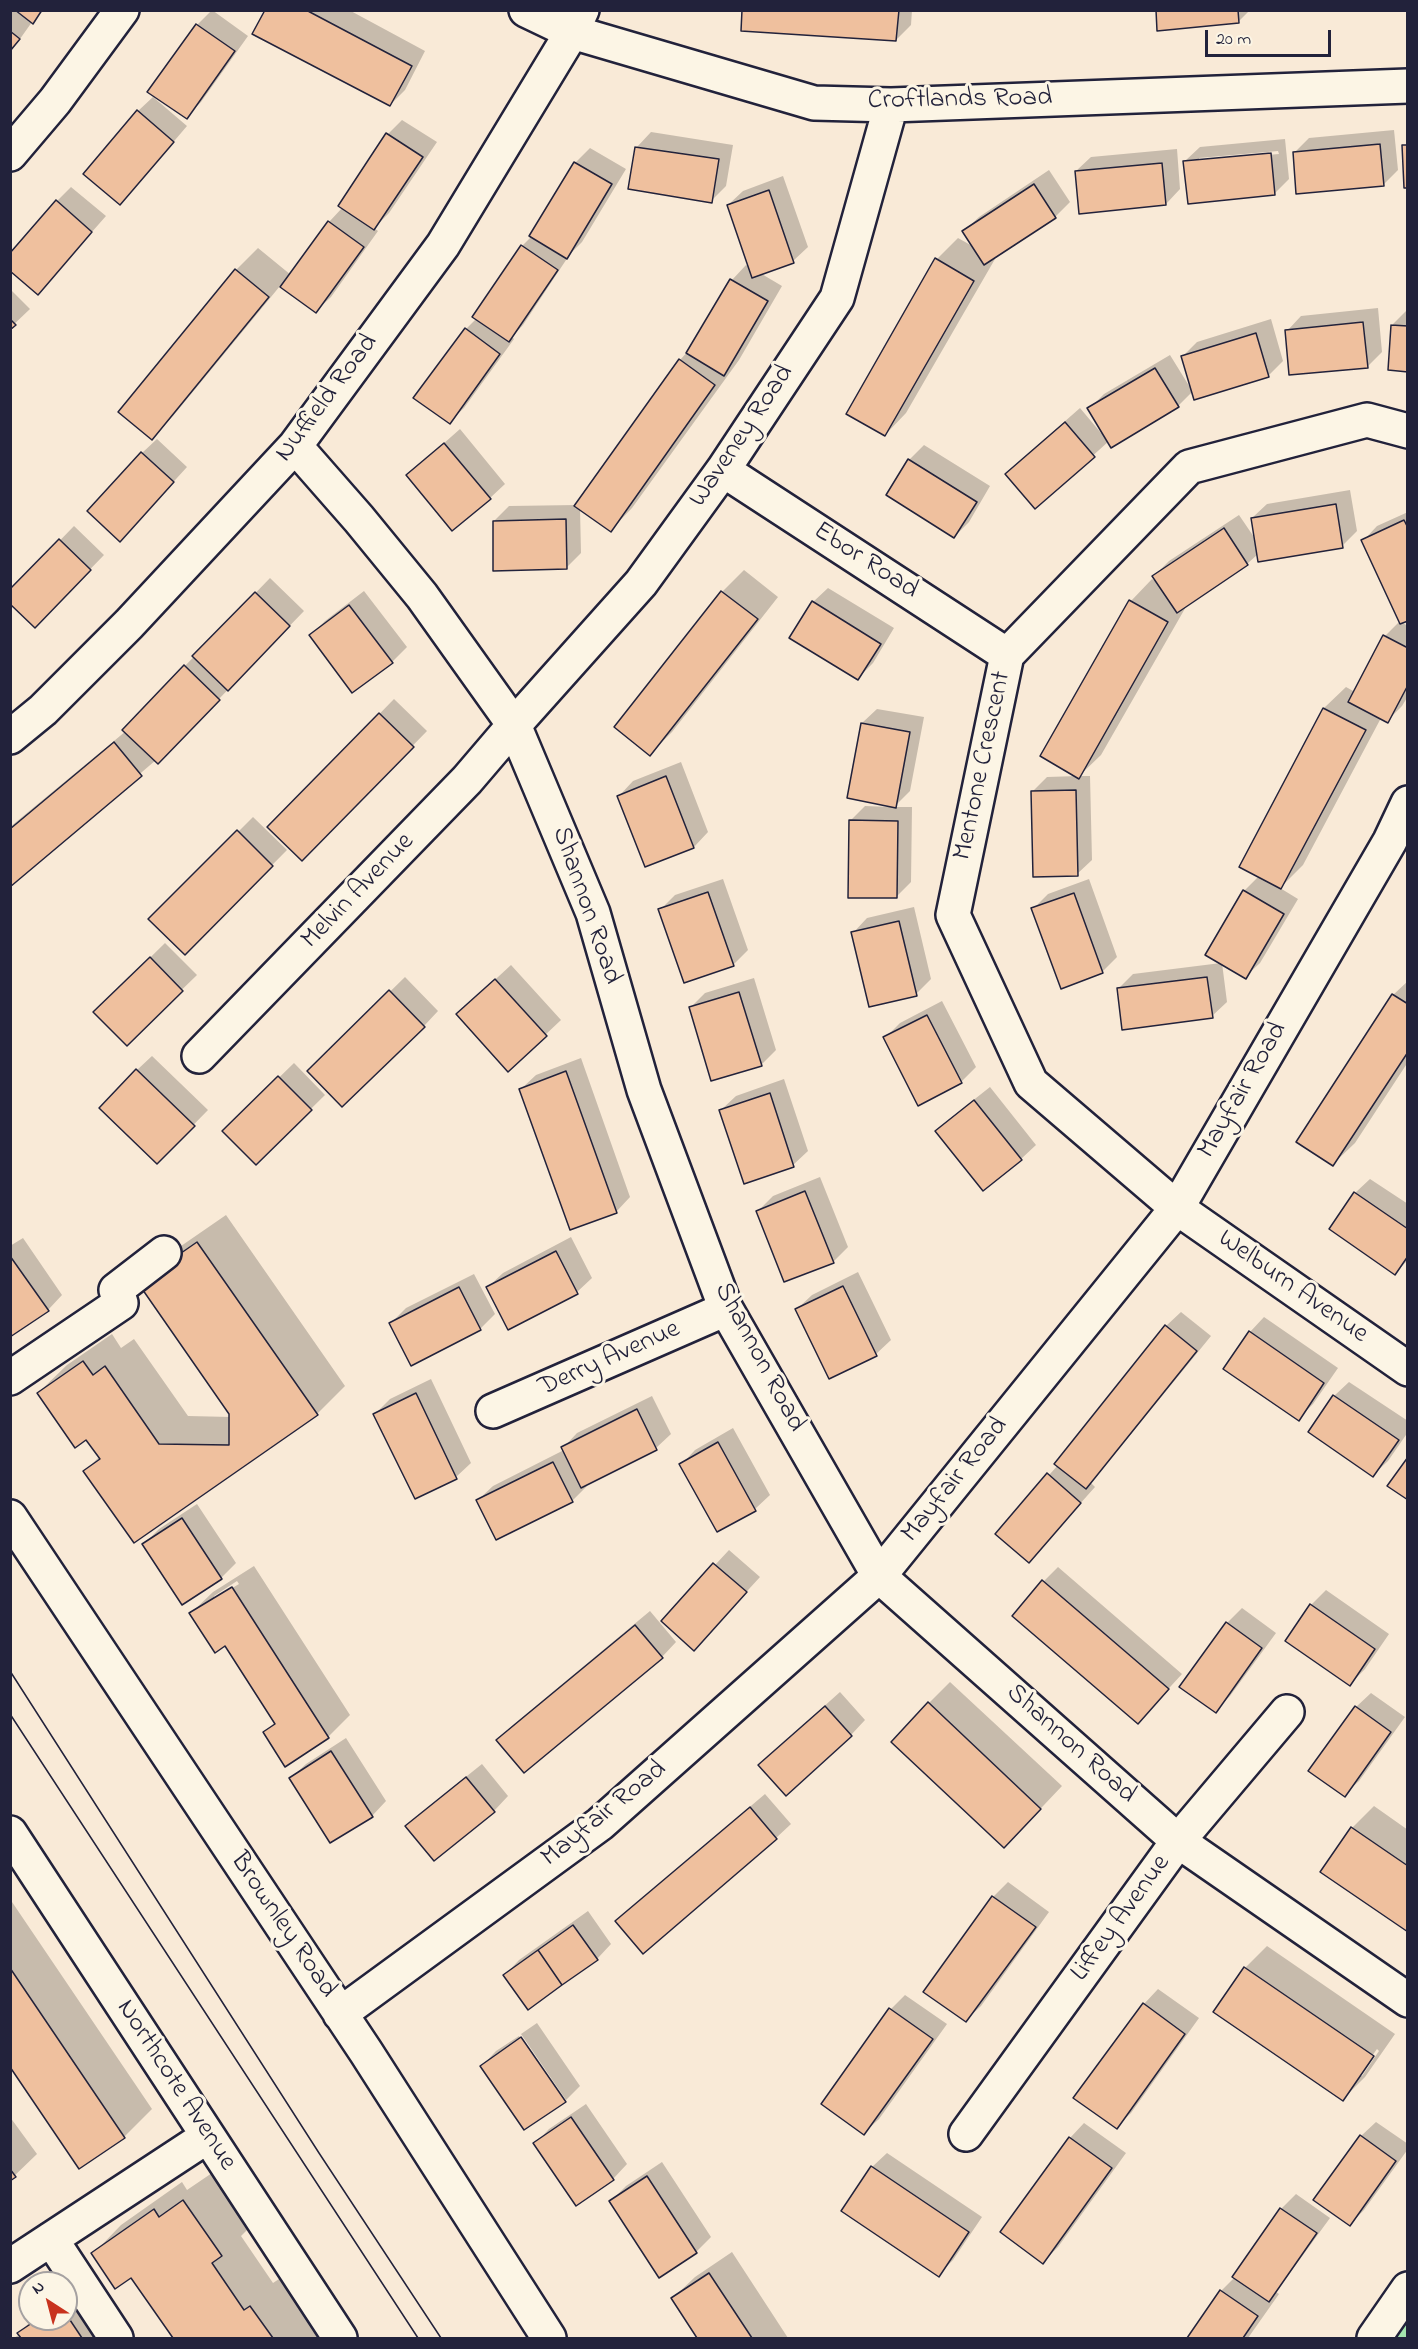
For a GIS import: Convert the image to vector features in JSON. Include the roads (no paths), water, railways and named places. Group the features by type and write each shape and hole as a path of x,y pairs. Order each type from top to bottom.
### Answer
{"street":[{"path":"10,154 55,101 122,10"},
{"name":"Croftlands Road","path":"526,10 577,21 814,103 891,105 1407,86"},
{"name":"Nuffield Road","path":"10,737 43,710 129,624 295,446 443,245 577,21"},
{"name":"Waveney Road","path":"514,725 641,584 723,470 837,298 891,105"},
{"name":"Mentone Crescent","path":"1177,1208 1031,1083 953,915 1007,655 1189,466 1367,420 1407,431"},
{"name":"Shannon Road","path":"295,446 422,596 514,725 593,913 644,1090 726,1309 879,1576 1178,1841 1407,2000"},
{"name":"Ebor Road","path":"723,470 1007,655"},
{"name":"Melvin Avenue","path":"199,1056 468,780 514,725"},
{"name":"Mayfair Road","path":"340,2014 600,1824 879,1576 1177,1208 1399,846 1407,803"},
{"name":"Welburn Avenue","path":"1177,1208 1407,1368"},
{"path":"10,1378 121,1304 116,1290 164,1253"},
{"name":"Derry Avenue","path":"493,1411 726,1309"},
{"name":"Brownley Road","path":"10,1517 340,2014 549,2338"},
{"name":"Liffey Avenue","path":"966,2134 1178,1841 1287,1712"},
{"name":"Northcote Avenue","path":"10,1833 340,2338"},
{"path":"10,2266 208,2136"},
{"path":"51,2239 116,2338"},
{"path":"1374,2338 1407,2289"}],"tram line":[{"path":"10,1671 319,2153 441,2338"},
{"path":"10,1714 418,2338"}]}
